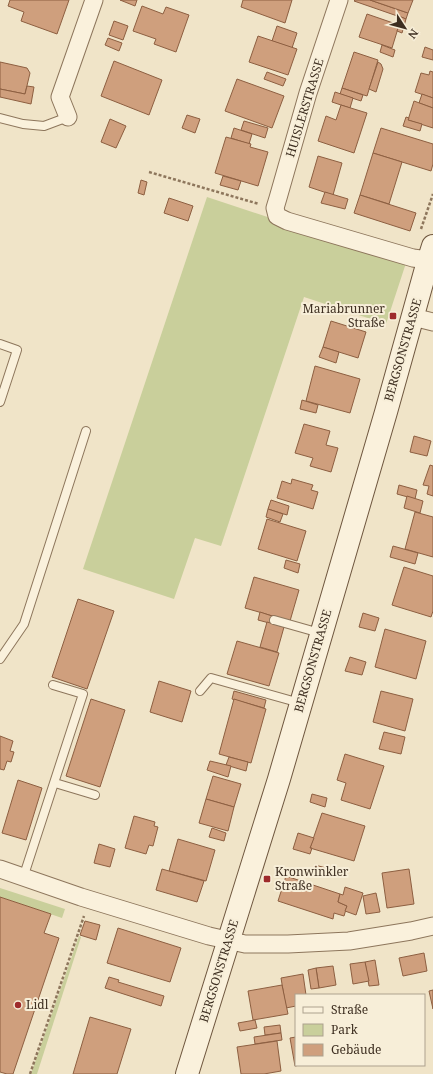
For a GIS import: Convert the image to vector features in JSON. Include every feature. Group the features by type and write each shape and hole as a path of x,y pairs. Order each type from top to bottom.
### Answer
{"street":[{"path":"68,117 60,97 94,0"},
{"name":"HUISLERSTRASSE","path":"276,212 308,93 339,0"},
{"path":"276,212 287,221 413,258 431,253"},
{"name":"BERGSONSTRASSE","path":"187,1074 262,838 321,634 423,320 431,253"},
{"path":"0,869 81,897 216,938 245,944 349,941 433,926"}],"lane":[{"path":"0,118 23,124 44,126 68,117"},
{"path":"0,344 17,350 0,402"},
{"path":"0,659 24,624 86,431"},
{"path":"274,620 321,634"},
{"path":"200,691 211,678 301,703"},
{"path":"23,878 83,694 53,685"},
{"path":"55,783 95,795"}],"path":[{"path":"149,172 266,206 276,212"},
{"path":"30,1074 86,912"}],"green space":[{"path":"207,197 406,263 386,324 304,297 221,546 195,538 174,599 83,569"},
{"path":"0,888 65,909 62,918 0,897"},
{"path":"79,936 81,937 37,1074 31,1074"}],"building":[{"path":"10,0 69,0 57,34 21,21 24,12 8,6"},
{"path":"120,0 137,0 135,6"},
{"path":"243,0 292,0 285,23 241,7"},
{"path":"370,0 408,13 406,19 354,1"},
{"path":"370,0 413,0 408,13"},
{"path":"142,6 163,14 166,7 189,15 176,52 154,44 156,39 133,31"},
{"path":"367,14 399,25 392,48 359,37"},
{"path":"399,16 406,19 402,33 397,31 399,25 396,24"},
{"path":"114,21 128,26 123,40 109,35"},
{"path":"277,26 297,33 292,48 272,41"},
{"path":"258,36 297,49 288,75 249,62"},
{"path":"108,38 122,43 119,51 105,45"},
{"path":"382,45 395,50 393,57 380,52"},
{"path":"425,47 433,50 433,60 422,57"},
{"path":"354,52 378,60 367,96 342,88"},
{"path":"114,61 162,80 149,115 101,96"},
{"path":"0,62 27,68 30,73 25,94 0,89"},
{"path":"378,62 381,64 383,69 376,92 369,89"},
{"path":"430,71 433,72 433,98 415,92 421,73 429,75"},
{"path":"267,72 286,79 283,86 264,79"},
{"path":"237,79 284,96 272,128 225,111"},
{"path":"27,86 34,87 31,104 0,97 0,89 25,94"},
{"path":"342,88 363,95 361,101 340,94"},
{"path":"335,92 353,98 350,108 332,102"},
{"path":"422,94 433,98 433,108 419,103"},
{"path":"414,101 433,108 433,128 408,120"},
{"path":"341,105 367,113 354,153 318,141 326,116 336,120"},
{"path":"187,115 200,119 195,133 182,128"},
{"path":"406,117 409,118 408,120 422,124 420,131 403,126"},
{"path":"110,119 126,126 116,148 101,142"},
{"path":"244,121 268,128 265,138 241,130"},
{"path":"234,128 252,134 249,144 231,138"},
{"path":"381,128 433,144 433,164 431,171 373,153"},
{"path":"226,137 251,144 250,147 268,152 258,186 215,173"},
{"path":"373,153 402,162 389,204 360,195"},
{"path":"318,156 342,163 333,195 309,187"},
{"path":"223,176 241,181 238,190 220,185"},
{"path":"141,180 147,182 144,195 138,193"},
{"path":"325,192 348,199 345,209 321,203"},
{"path":"360,195 416,213 410,231 354,213"},
{"path":"169,198 193,206 188,221 164,213"},
{"path":"331,321 366,332 358,358 323,347"},
{"path":"323,347 339,352 336,363 319,357"},
{"path":"315,366 360,379 350,413 306,401"},
{"path":"302,400 318,405 316,413 300,409"},
{"path":"304,424 330,431 326,445 338,448 331,472 310,466 313,458 295,453"},
{"path":"414,436 431,441 427,456 410,452"},
{"path":"430,465 433,466 433,496 427,494 429,486 423,485"},
{"path":"292,479 313,485 311,490 318,492 313,509 277,498 282,481 291,484"},
{"path":"399,485 417,490 415,499 397,494"},
{"path":"407,496 423,501 420,513 404,508"},
{"path":"271,500 289,506 287,515 268,509"},
{"path":"268,509 283,514 280,522 266,517"},
{"path":"415,512 433,517 433,557 405,549"},
{"path":"267,519 306,531 297,561 258,549"},
{"path":"393,546 418,553 415,564 390,557"},
{"path":"286,560 300,564 298,573 284,568"},
{"path":"404,567 433,576 433,611 431,617 392,605"},
{"path":"254,577 299,590 290,621 245,608"},
{"path":"78,599 114,611 87,689 52,677"},
{"path":"260,612 275,617 273,624 258,620"},
{"path":"363,613 379,618 375,631 359,627"},
{"path":"267,622 284,627 277,652 260,647"},
{"path":"385,629 426,641 416,679 375,667"},
{"path":"237,641 279,653 269,686 227,674"},
{"path":"350,657 366,662 362,675 345,671"},
{"path":"159,681 191,691 182,722 150,712"},
{"path":"234,691 266,700 264,708 232,699"},
{"path":"381,691 413,699 405,731 373,722"},
{"path":"91,699 125,710 100,787 66,776"},
{"path":"234,699 266,709 251,763 219,754"},
{"path":"384,732 405,737 401,754 379,749"},
{"path":"0,736 13,741 10,751 14,752 11,762 7,761 4,770 0,769"},
{"path":"345,754 384,766 370,809 341,800 346,783 337,780"},
{"path":"229,757 248,762 246,771 226,765"},
{"path":"210,761 231,766 228,777 207,770"},
{"path":"213,776 241,784 234,807 206,799"},
{"path":"18,780 42,788 26,840 2,833"},
{"path":"312,794 327,798 325,807 310,802"},
{"path":"206,799 234,807 228,831 199,823"},
{"path":"322,813 365,826 354,861 310,848"},
{"path":"134,816 155,822 154,826 158,827 153,846 149,845 146,854 125,848"},
{"path":"212,828 226,833 224,841 209,837"},
{"path":"298,833 314,838 310,848 312,848 310,854 293,849"},
{"path":"178,839 215,850 206,881 169,871"},
{"path":"99,844 115,849 110,867 94,863"},
{"path":"315,865 330,869 328,877 313,873"},
{"path":"162,869 204,881 197,902 156,890"},
{"path":"409,869 414,904 387,908 382,873"},
{"path":"286,876 340,894 338,902 347,906 344,916 334,913 333,919 278,901"},
{"path":"345,887 363,893 356,915 345,911 347,906 338,902 340,894 343,895"},
{"path":"376,893 380,912 366,914 363,896"},
{"name":"Lidl","path":"0,897 51,914 44,933 59,938 13,1074 0,1072"},
{"path":"85,921 100,925 96,940 80,935"},
{"path":"118,928 181,948 170,982 107,963"},
{"path":"424,953 427,971 403,976 399,958"},
{"path":"375,960 379,985 369,986 365,962"},
{"path":"365,962 369,981 353,984 350,964"},
{"path":"333,966 336,985 319,988 316,968"},
{"path":"316,968 319,988 311,989 308,970"},
{"path":"303,974 306,994 295,994 295,1006 286,1008 281,978"},
{"path":"109,977 119,980 118,982 164,996 161,1006 105,988"},
{"path":"282,985 288,1014 253,1020 248,991"},
{"path":"433,990 433,1009 429,991"},
{"path":"90,1017 131,1029 117,1074 73,1074"},
{"path":"255,1020 257,1028 240,1031 238,1023"},
{"path":"280,1025 281,1033 265,1035 264,1027"},
{"path":"281,1033 282,1040 255,1044 254,1037"},
{"path":"295,1037 295,1066 290,1038"},
{"path":"277,1041 281,1071 264,1074 241,1074 237,1047"}],"place":[{"name":"Mariabrunner Straße","path":"393,316"},
{"name":"Kronwinkler Straße","path":"267,879"},
{"name":"Lidl","path":"18,1005"}]}
